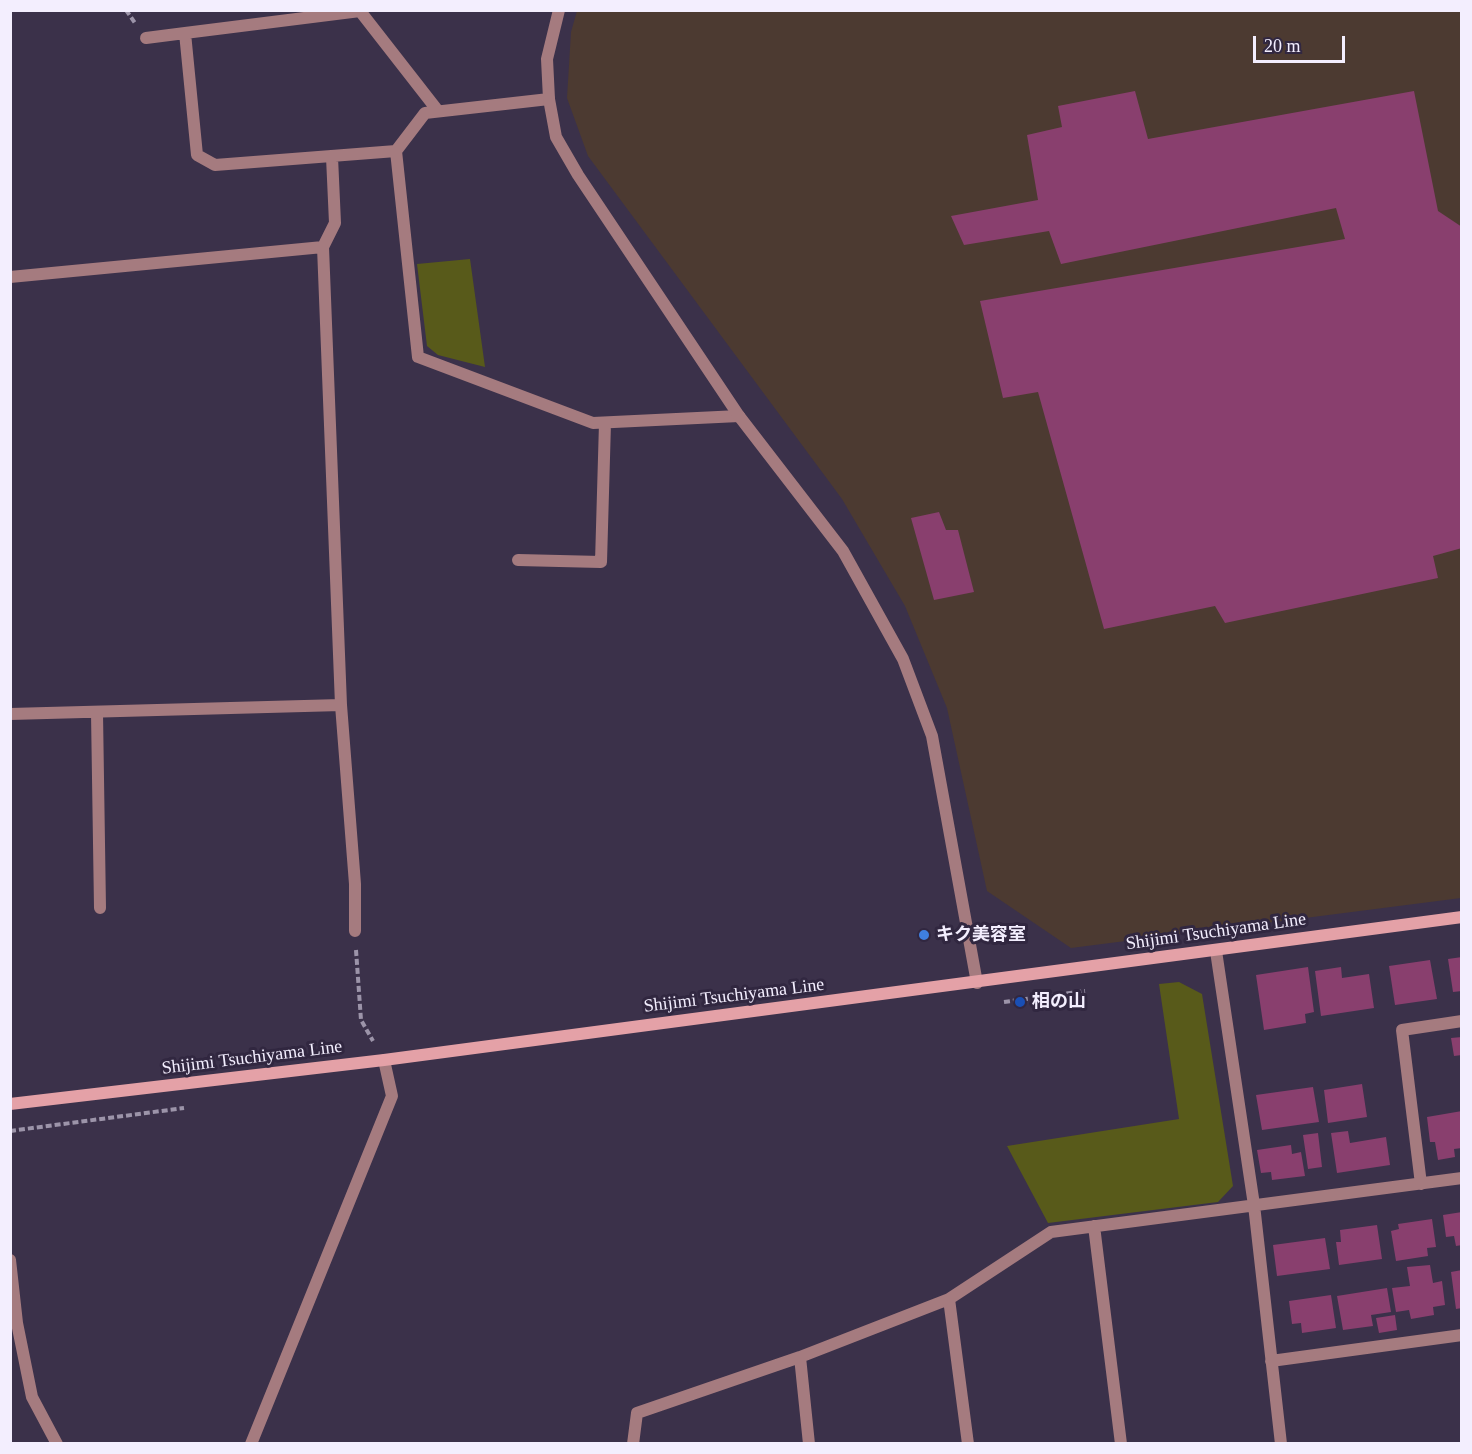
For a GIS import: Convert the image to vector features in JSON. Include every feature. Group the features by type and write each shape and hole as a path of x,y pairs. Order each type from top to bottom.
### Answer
{"main road":[{"name":"Shijimi Tsuchiyama Line","path":"10,1104 384,1060 1461,917"}],"street":[{"path":"558,10 547,59 549,99 556,137 579,176 740,416 843,551 903,659 932,736 977,983"},
{"path":"146,38 360,11 438,111"},
{"path":"185,33 197,155 215,165 396,151"},
{"path":"549,99 425,113 396,151 418,357 593,423 740,416"},
{"path":"332,157 335,223 323,247 341,705 355,884 355,931"},
{"path":"10,277 323,247"},
{"path":"518,560 601,562 605,423"},
{"path":"10,714 341,705"},
{"path":"97,713 100,908"},
{"path":"1216,951 1254,1205 1281,1443"},
{"path":"1421,1184 1402,1030 1461,1021"},
{"path":"251,1443 392,1096 384,1060"},
{"path":"633,1443 637,1413 800,1357 949,1299 1051,1232 1461,1178"},
{"path":"1094,1226 1121,1443"},
{"path":"10,1260 17,1323 32,1397 57,1443"},
{"path":"949,1299 968,1443"},
{"path":"1271,1361 1461,1335"},
{"path":"800,1357 809,1443"}],"path":[{"path":"355,931 361,1020 384,1060"}],"shaded area":[{"path":"577,11 1461,11 1461,898 1071,948 987,891 947,708 905,606 842,499 588,156 567,98 571,32"},
{"path":"470,259 485,367 438,355 427,346 417,264"},
{"path":"1179,982 1202,994 1233,1186 1218,1202 1048,1223 1007,1146 1179,1119 1159,984"}],"building":[{"path":"1135,91 1148,139 1414,91 1438,211 1462,227 1462,548 1433,556 1438,578 1225,623 1215,606 1104,629 1038,392 1003,398 980,301 1345,239 1336,208 1061,264 1049,231 964,245 951,216 1038,200 1027,135 1062,127 1058,106"},
{"path":"939,512 946,530 958,530 974,592 934,600 911,518"},
{"path":"1462,957 1462,991 1453,992 1448,959"},
{"path":"1430,960 1437,999 1395,1005 1389,966"},
{"path":"1308,967 1314,1012 1305,1014 1306,1023 1264,1030 1256,975"},
{"path":"1341,967 1342,978 1369,974 1374,1008 1321,1016 1315,971"},
{"path":"1462,1037 1462,1055 1454,1056 1451,1038"},
{"path":"1362,1084 1367,1117 1328,1123 1324,1090"},
{"path":"1313,1087 1319,1122 1262,1130 1256,1095"},
{"path":"1462,1111 1462,1148 1454,1149 1455,1157 1438,1160 1435,1142 1430,1142 1427,1117"},
{"path":"1348,1131 1350,1143 1386,1137 1390,1165 1337,1173 1331,1133"},
{"path":"1318,1133 1322,1167 1308,1169 1303,1135"},
{"path":"1291,1145 1292,1154 1301,1152 1305,1176 1272,1180 1271,1172 1261,1173 1257,1150"},
{"path":"1462,1212 1462,1245 1456,1246 1454,1236 1446,1237 1443,1215"},
{"path":"1432,1219 1436,1247 1427,1248 1428,1256 1396,1261 1391,1231 1399,1229 1398,1224"},
{"path":"1377,1225 1382,1259 1339,1265 1336,1242 1341,1242 1340,1230"},
{"path":"1325,1238 1330,1269 1277,1276 1273,1245"},
{"path":"1430,1265 1433,1283 1442,1281 1445,1305 1433,1307 1434,1315 1411,1319 1409,1310 1396,1312 1392,1288 1410,1286 1407,1267"},
{"path":"1462,1270 1462,1308 1456,1309 1451,1272"},
{"path":"1387,1288 1391,1312 1371,1315 1373,1326 1343,1330 1337,1296"},
{"path":"1331,1295 1336,1328 1302,1333 1301,1323 1292,1324 1289,1301"},
{"path":"1395,1315 1397,1330 1379,1333 1376,1318"}],"place":[{"name":"キク美容室","path":"924,935"},
{"name":"相の山","path":"1020,1002"}]}
